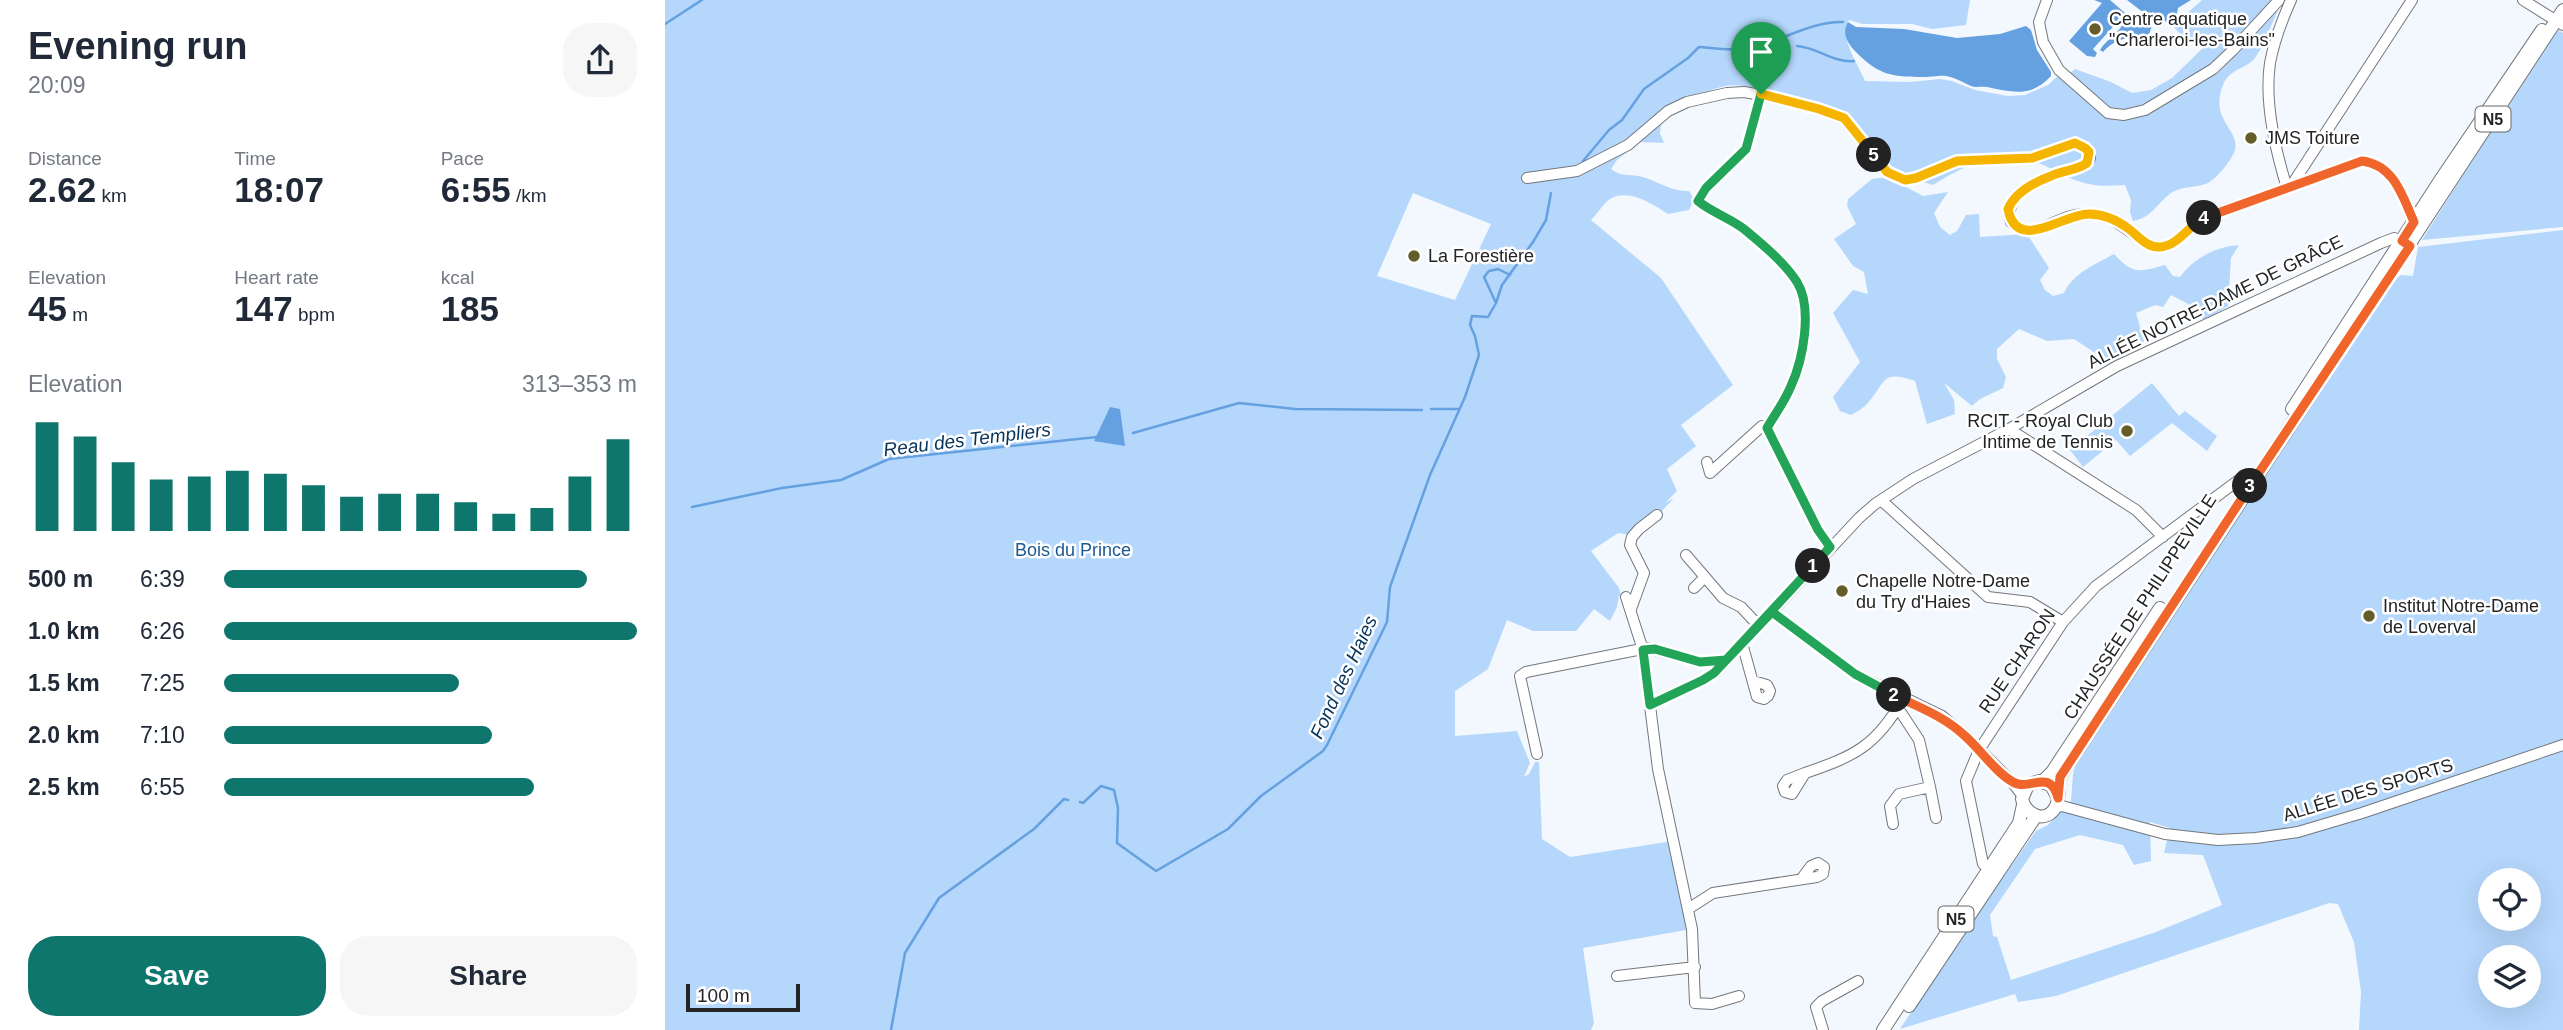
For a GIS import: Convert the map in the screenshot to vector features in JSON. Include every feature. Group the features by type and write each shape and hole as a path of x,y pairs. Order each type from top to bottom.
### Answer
{"main road":[{"name":"CHAUSSÉE DE PHILIPPEVILLE","path":"2043,781 2052,772 2253,475 2558,19 2562,0"},
{"name":"CHAUSSÉE DE PHILIPPEVILLE","path":"2057,802 2060,777 2253,475"},
{"path":"2043,781 2051,785 2057,802 2047,815 2036,816 2028,813 2025,795 2043,781"},
{"name":"N5","path":"1883,1030 2019,823 2025,795"},
{"name":"N5","path":"1894,1030 2036,816"}],"street":[{"path":"2047,0 2039,22 2043,42 2059,70 2108,113 2124,116 2145,110 2213,69 2279,0"},
{"path":"2289,187 2279,161 2268,90 2270,62 2278,31 2291,0"},
{"path":"2289,187 2412,0"},
{"path":"2523,0 2558,19"},
{"path":"1527,178 1577,171 1628,145 1662,116 1686,102 1727,93 1761,94 1844,118 1887,172 1905,180 1957,161 2032,158 2075,143 2085,148 2090,158 2087,163 2080,168 2050,176 2016,196 2011,202 2008,209 2011,222 2024,230 2034,231 2070,216 2101,215 2119,222 2142,241 2158,248 2175,240 2197,222 2362,161 2375,163 2394,178 2418,225"},
{"path":"1761,94 1746,149 1710,183 1698,201 1728,217 1769,251 1797,282 1803,294 1806,309 1804,335 1797,368 1791,386 1767,428"},
{"name":"ALLÉE NOTRE-DAME DE GRÂCE","path":"1650,705 1714,673 1830,547 1881,500 1913,479 2009,429 2117,366 2369,248 2394,238 2406,244"},
{"path":"1707,463 1710,473 1762,426 1767,428 1818,530 1830,547"},
{"path":"2009,429 2136,510 2163,537"},
{"name":"RUE CHARON","path":"1983,864 1966,781 1979,750 2063,622 2096,586 2240,479 2253,475"},
{"path":"1881,500 1988,597 2030,602 2063,622"},
{"path":"1631,609 1644,573 1630,545 1632,537 1657,515"},
{"path":"1686,555 1723,598 1741,607 1759,626"},
{"path":"1694,588 1704,578"},
{"path":"1626,597 1643,650 1662,793 1688,909 1695,967 1695,1003 1712,1004 1739,996"},
{"path":"1772,612 1900,704 1942,716 2025,795"},
{"path":"1742,643 1753,681"},
{"path":"1537,754 1520,676 1526,672 1655,649 1700,662 1726,660"},
{"path":"1805,773 1867,746 1887,726 1900,704"},
{"path":"1900,704 1919,740 1936,818"},
{"name":"ALLÉE DES SPORTS","path":"2057,802 2062,806 2165,834 2218,840 2256,838 2298,832 2362,813 2563,745"},
{"path":"1893,824 1890,806 1899,794 1930,787"},
{"path":"1688,909 1713,893 1802,878"},
{"path":"1617,976 1695,967"},
{"path":"1823,1030 1816,1007 1858,981"}],"green space":[{"name":"Bois du Prince","path":"665,0 1970,0 1966,25 1932,29 1912,24 1862,24 1849,20 1846,34 1850,50 1865,81 1910,82 1940,79 1975,90 2008,96 2025,95 2048,85 2061,73 2070,73 2075,69 2132,93 2151,90 2172,78 2204,47 2186,41 2173,26 2202,0 2283,0 2255,58 2230,75 2223,85 2220,107 2235,143 2235,150 2228,164 2208,183 2175,191 2150,213 2133,221 2130,212 2131,200 2125,185 2087,184 2024,158 2004,157 1982,161 1933,185 1891,166 1849,115 1840,110 1808,99 1735,85 1708,91 1662,117 1660,133 1664,143 1640,142 1617,160 1611,169 1615,172 1646,178 1676,190 1689,191 1694,199 1689,210 1668,214 1632,196 1617,196 1607,201 1591,220 1661,278 1733,385 1681,425 1696,446 1667,469 1677,491 1665,503 1674,498 1638,536 1618,533 1591,551 1619,588 1621,597 1619,596 1610,621 1594,609 1576,631 1533,631 1507,620 1488,669 1455,691 1455,736 1517,731 1530,763 1524,777 1529,774 1535,762 1539,762 1542,839 1570,857 1673,841 1692,929 1583,948 1594,1023 1591,1030 665,1030","holes":["1413,193 1491,224 1455,300 1377,276"]},
{"path":"2559,30 2563,33 2563,227 2422,240 2551,36"},
{"path":"1887,177 1923,196 1948,192 1934,213 1940,227 1950,235 1957,231 1966,215 1979,214 1980,237 2027,234 2049,268 2040,280 2045,290 2053,296 2064,293 2079,275 2114,254 2132,269 2143,270 2165,265 2173,276 2180,277 2192,264 2206,255 2239,245 2231,258 2228,306 2204,320 2188,304 2171,295 2163,307 2155,305 2136,313 2144,341 2112,364 2074,339 2047,341 2019,329 1997,349 1997,359 2006,377 2003,388 1972,406 1944,383 1954,400 1955,414 1927,424 1915,381 1903,378 1885,380 1866,405 1851,415 1840,411 1833,397 1860,362 1833,313 1853,290 1868,294 1864,272 1853,266 1834,239 1856,224 1847,206 1848,199 1872,179"},
{"name":"Institut Notre-Dame de Loverval","path":"2563,230 2563,1030 2359,1030 2361,992 2354,942 2338,904 2329,903 2056,996 2018,1002 2015,994 1900,1029 2036,831 2048,825 2071,801 2073,774 2078,756 2393,281 2401,275 2413,276 2418,247","holes":["2150,822 2170,828 2164,853 2203,855 2222,905 2156,932 2011,980 1997,937 1993,936 1990,915 2035,849 2080,835 2123,845 2134,865 2151,861"]},
{"name":"RCIT - Royal Club Intime de Tennis","path":"2152,383 2179,416 2185,411 2217,436 2207,451 2172,423 2130,456 2116,440 2083,467 2070,450"}],"water":[{"name":"Centre aquatique \"Charleroi-les-Bains\"","path":"2094,0 2110,0 2132,19 2152,26 2146,42 2128,38 2112,44 2103,52 2100,50 2122,25 2124,21 2120,19 2093,49 2097,53 2095,57 2087,56 2069,41 2102,3"},
{"path":"2127,0 2191,0 2178,8 2176,20 2169,24 2161,18 2144,13"},
{"path":"1848,22 1856,27 1904,29 1957,38 2000,34 2026,26 2031,30 2037,50 2051,76 2036,88 2021,92 1973,87 1946,76 1913,77 1885,73 1870,65 1854,50 1846,36"},
{"path":"1110,407 1120,409 1125,446 1094,441"}],"waterway":[{"path":"665,24 702,0"},
{"name":"Fond des Haies","path":"1583,165 1583,161 1609,130 1622,120 1644,89 1699,47 1747,48 1821,24 1843,22"},
{"path":"1797,46 1839,60 1854,61"},
{"name":"Fond des Haies","path":"1080,802 1083,803 1101,786 1114,790 1118,808 1117,843 1156,871 1228,829 1261,796 1323,751 1387,622 1390,587 1430,475 1465,397 1479,355 1470,325 1472,316 1488,317 1502,285 1546,220 1551,193"},
{"path":"1496,303 1484,277 1489,271 1498,269 1510,275"},
{"name":"Reau des Templiers","path":"1133,433 1239,403 1295,409 1422,410"},
{"name":"Reau des Templiers","path":"1431,409 1459,409"},
{"name":"Reau des Templiers","path":"692,507 782,488 841,480 889,459 1097,437"},
{"name":"Fond des Haies","path":"891,1030 905,953 939,898 1034,829 1064,799 1068,800"}],"place":[{"name":"Centre aquatique \"Charleroi-les-Bains\"","path":"2095,29"},
{"name":"JMS Toiture","path":"2251,138"},
{"name":"La Forestière","path":"1414,256"},
{"name":"RCIT - Royal Club Intime de Tennis","path":"2127,431"},
{"name":"Chapelle Notre-Dame du Try d'Haies","path":"1842,591"},
{"name":"Institut Notre-Dame de Loverval","path":"2369,616"}],"route":[{"path":"1761,94 1844,118 1887,172 1905,180 1957,161 2032,158 2067,144 2080,144 2089,152 2087,163 2080,168 2050,176 2016,196 2011,202 2008,209 2011,222 2024,230 2034,231 2070,216 2101,215 2119,222 2142,241 2158,248 2168,245 2197,222 2216,213 2362,161 2375,163 2394,178 2414,222 2402,241 2410,246 2060,777 2058,798 2055,789 2047,783 2039,781 2028,785 2012,782 1942,716 1855,674 1772,612 1714,673 1650,705 1643,650 1655,649 1700,662 1726,660 1830,547 1818,530 1767,428 1791,386 1797,368 1804,335 1806,309 1803,294 1797,282 1769,251 1728,217 1698,201 1716,177 1746,149 1761,94"}]}
